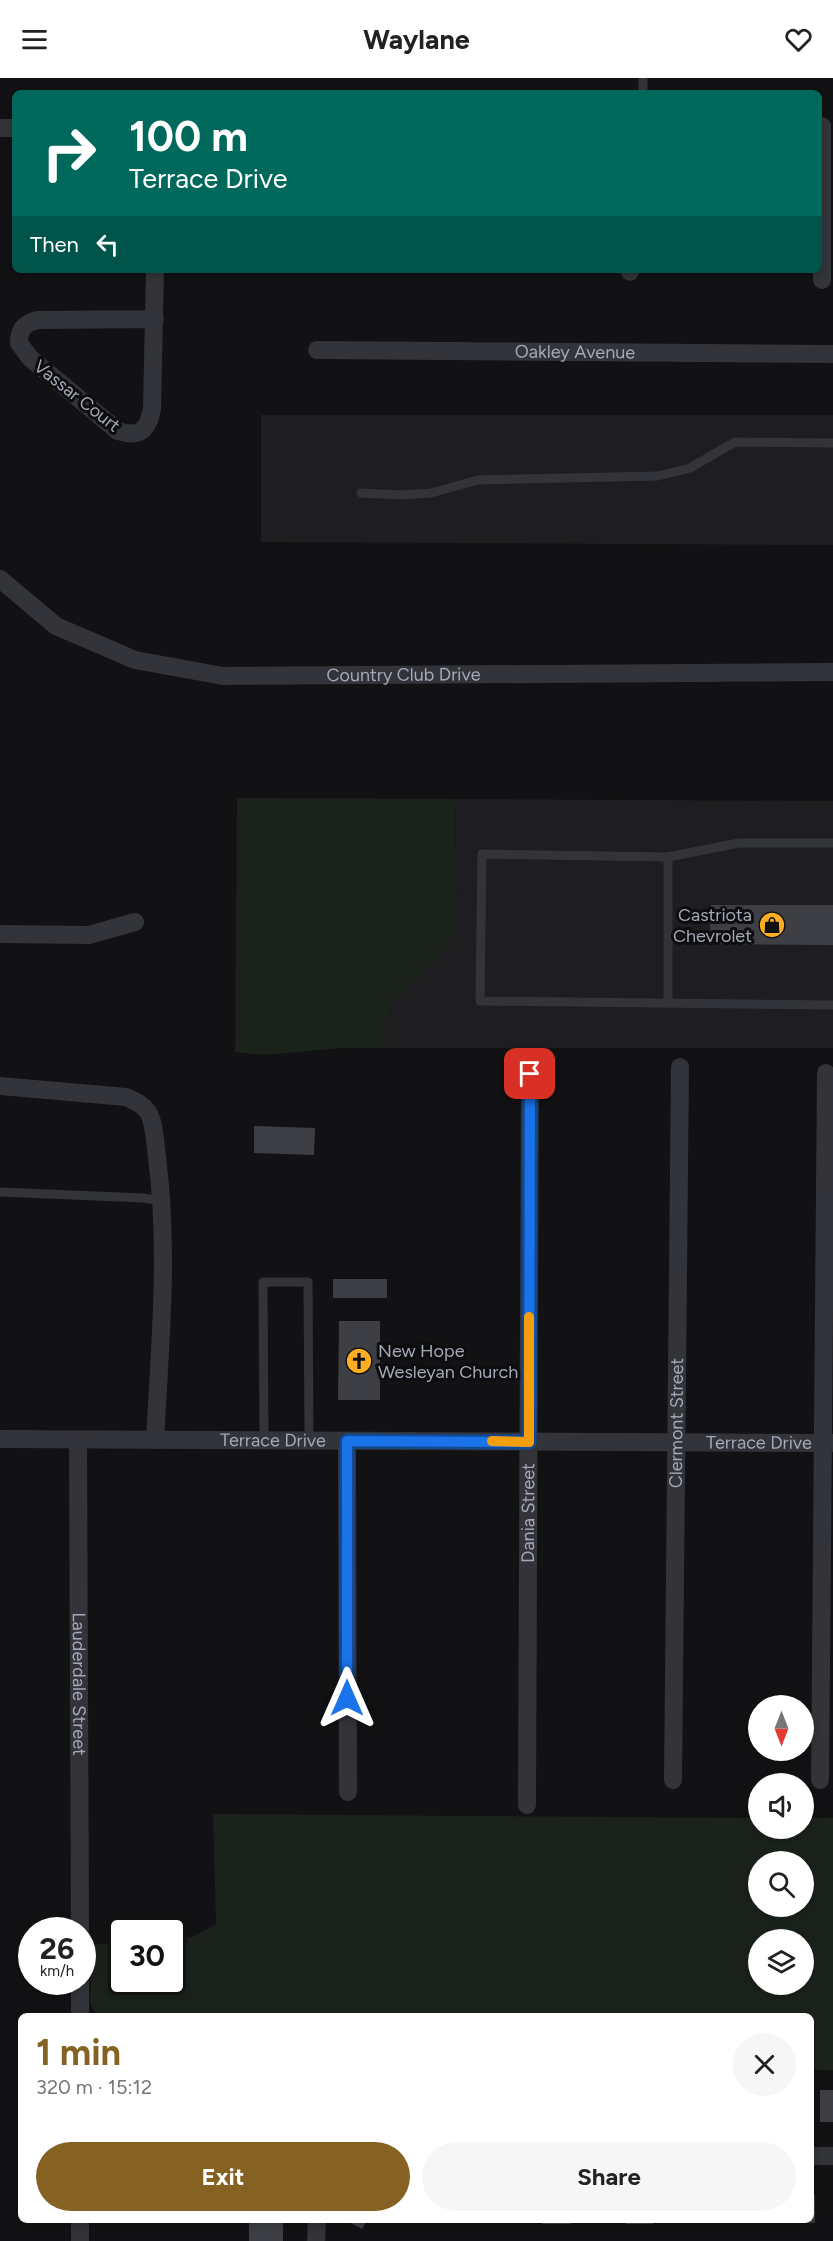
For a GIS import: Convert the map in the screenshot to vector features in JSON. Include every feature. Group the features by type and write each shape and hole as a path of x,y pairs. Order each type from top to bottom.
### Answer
{"street":[{"path":"822,280 825,126"},
{"name":"Vassar Court","path":"155,273 155,318 152,409 147,426 134,434 118,431 30,358 19,343 21,329 27,323 37,320 155,318"},
{"name":"Oakley Avenue","path":"317,350 833,354"},
{"name":"Country Club Drive","path":"0,579 56,626 135,660 223,676 833,672"},
{"path":"0,934 89,935 135,922"},
{"name":"Clermont Street","path":"673,1780 680,1067"},
{"path":"820,1780 827,1443 826,1073"},
{"name":"Dania Street","path":"527,1806 530,1074"},
{"path":"0,1086 126,1097 139,1102 149,1113 162,1201 164,1268 155,1440"},
{"name":"Terrace Drive","path":"0,1439 827,1443"},
{"name":"Lauderdale Street","path":"78,1440 80,1917"},
{"path":"347,1441 348,1792"},
{"path":"80,1995 80,2013"},
{"path":"814,2156 833,2156"},
{"path":"80,2223 80,2241"},
{"path":"316,2241 317,2223"}],"lane":[{"path":"361,493 402,495 431,493 478,480 658,476 690,468 735,442 833,443"},
{"path":"833,843 739,843 668,857 482,854 480,1001 833,1005"},
{"path":"668,857 668,1003"},
{"path":"0,1192 143,1198 162,1201"},
{"path":"264,1440 263,1282 308,1281 309,1441"}],"shaded area":[{"path":"261,415 833,415 833,545 261,542"},
{"path":"237,798 455,799 457,934 423,975 398,996 387,1018 386,1048 342,1048 264,1055 235,1052"},
{"name":"Castriota Chevrolet","path":"455,799 833,801 833,1048 386,1048 387,1018 398,996 423,975 457,934"},
{"path":"213,1814 748,1818 748,1839 814,1839 814,1818 833,1818 833,2070 814,2070 814,2013 95,2013 90,2003 90,1995 96,1995 96,1944 108,1943 108,1995 186,1995 186,1938 192,1937 216,1924"}],"building":[{"name":"Castriota Chevrolet","path":"711,905 833,905 833,945 710,944"},
{"path":"254,1126 315,1128 314,1155 254,1153"},
{"path":"333,1279 387,1279 387,1298 333,1298"},
{"name":"New Hope Wesleyan Church","path":"339,1321 380,1321 380,1400 338,1400"},
{"path":"820,2090 833,2090 833,2122 820,2122"},
{"path":"814,2195 815,2195 814,2223"},
{"path":"249,2223 283,2223 283,2241 249,2241"},
{"path":"351,2223 365,2223 362,2229"},
{"path":"542,2223 571,2223 571,2224"},
{"path":"626,2223 653,2223 653,2224"}],"slow traffic":[{"path":"492,1441 529,1442 529,1317"}],"place":[{"name":"Castriota Chevrolet","path":"772,925"},
{"name":"New Hope Wesleyan Church","path":"359,1361"}],"route":[{"path":"347,1698 347,1441 529,1442 530,1074"}]}
